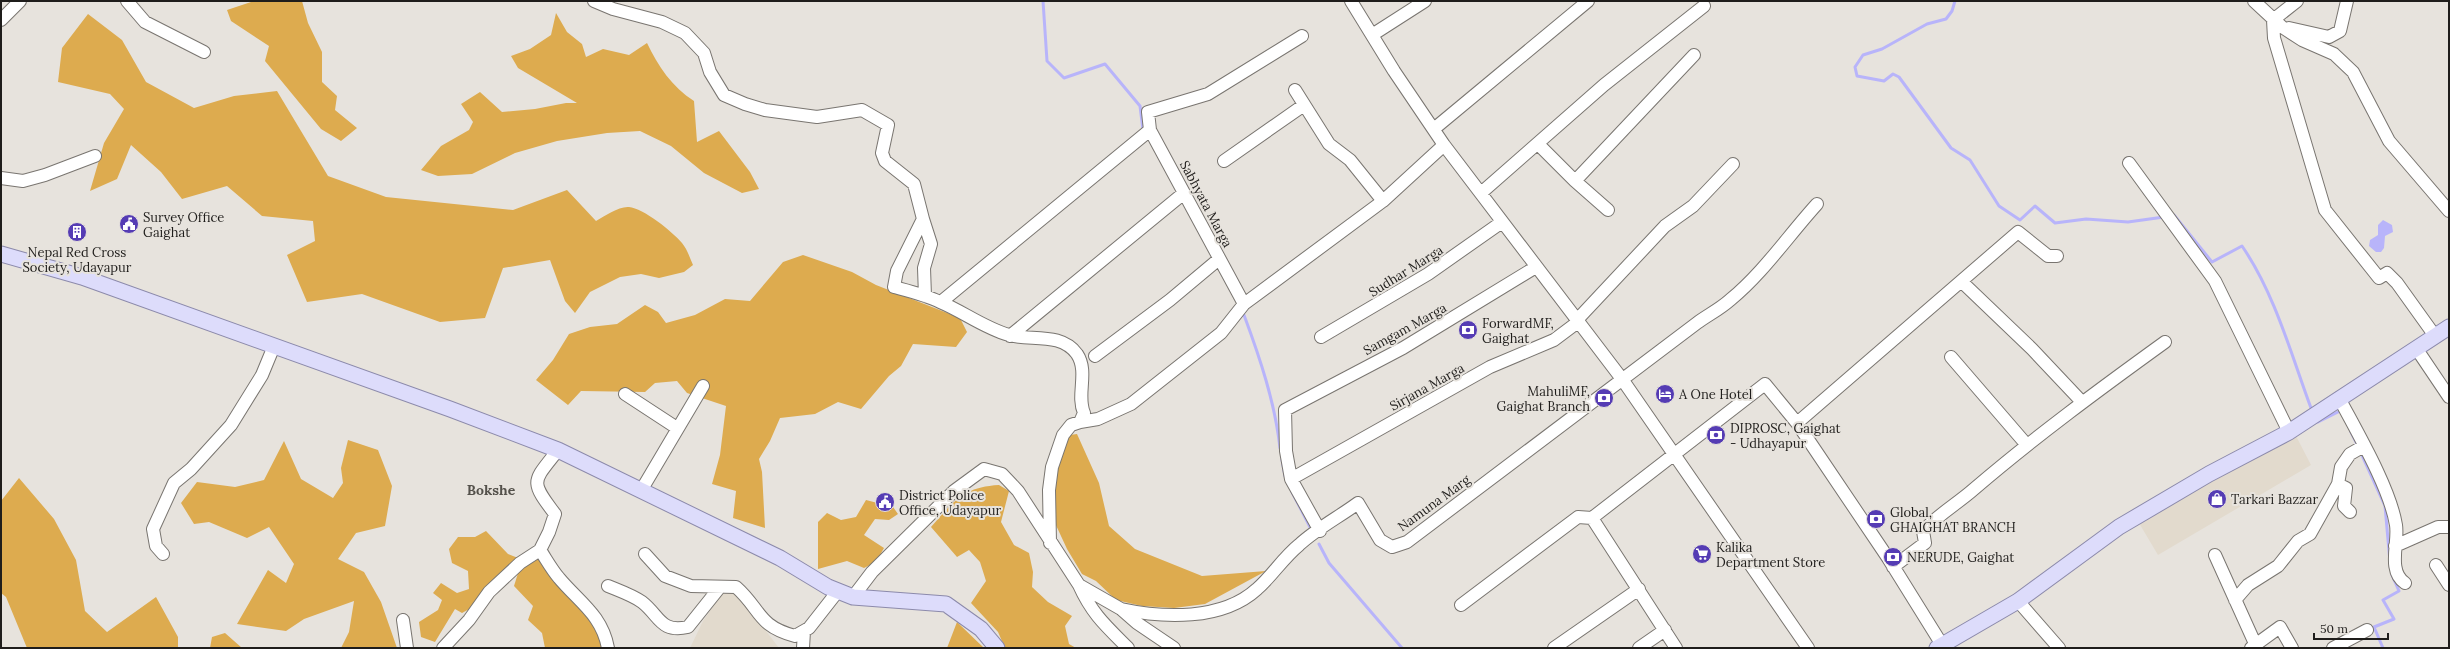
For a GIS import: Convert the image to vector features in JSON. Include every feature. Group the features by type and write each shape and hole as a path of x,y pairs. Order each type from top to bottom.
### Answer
{"main road":[{"path":"1,254 82,277 558,450 642,489 780,558 838,591 853,597 946,604 981,629 997,648"},
{"path":"1941,647 2018,601 2119,528 2209,474 2289,432 2449,326"}],"street":[{"path":"1,20 20,1"},
{"path":"127,1 146,22 204,52"},
{"path":"594,1 613,9 662,22 685,33 704,52 710,72 724,95 745,104 765,110 817,117 862,110 888,125 882,153 885,161 914,184 931,244 924,268 925,296"},
{"path":"1351,1 1372,35 1435,128 1444,145 1577,322 1622,379 1673,455 1808,648"},
{"path":"1372,35 1425,1"},
{"path":"1435,128 1588,1"},
{"path":"2254,1 2278,24 2302,40 2334,54 2354,72 2388,141 2449,211"},
{"path":"2297,1 2278,24 2274,38 2325,210 2379,278 2387,273 2397,284 2435,336"},
{"path":"2278,24 2329,37 2340,31 2347,1"},
{"path":"1481,193 1604,85 1704,6"},
{"path":"941,302 1150,130 1148,112 1208,94 1302,36"},
{"path":"1575,181 1694,55"},
{"path":"1294,90 1329,144 1350,160 1383,201"},
{"path":"1224,161 1304,105"},
{"name":"Sabhyata Marga","path":"1150,130 1244,304"},
{"path":"1538,144 1575,181 1608,210"},
{"path":"1050,543 1049,490 1052,467 1063,435 1071,424 1098,419 1131,404 1221,333 1244,304 1383,201 1444,145"},
{"path":"1,178 23,181 45,175 95,156"},
{"name":"Sirjana Marga","path":"1291,479 1490,367 1554,340 1577,322 1665,226 1693,206 1733,164"},
{"path":"2129,164 2215,281 2289,432"},
{"path":"1010,336 1184,193"},
{"path":"1622,379 1730,301 1761,270 1787,236 1817,204"},
{"path":"923,219 897,271 894,287 941,302 992,329 1010,336 1042,338 1066,344 1077,354 1082,366 1081,406 1084,413 1080,422"},
{"name":"Sudhar Marga","path":"1321,338 1428,274 1502,222"},
{"path":"1797,423 1962,282 2018,232 2048,256 2056,256"},
{"path":"1095,356 1170,300 1219,259"},
{"name":"Samgam Marga","path":"1291,479 1286,451 1285,410 1403,348 1536,267"},
{"path":"1962,282 2032,349 2082,402"},
{"path":"1893,567 1925,543 1923,531 1940,514 1970,492 2026,444 2165,342"},
{"path":"163,554 156,546 153,529 174,483 191,469 231,425 262,375 274,346"},
{"path":"2416,348 2449,397"},
{"path":"1951,357 2026,444"},
{"name":"Namuna Marg","path":"1121,609 1144,614 1189,614 1226,608 1256,591 1299,544 1320,531 1358,503 1380,540 1392,546 1407,542 1622,379"},
{"path":"1461,605 1578,517 1592,518 1765,384 1797,423 1893,567 1941,647"},
{"path":"642,489 703,386"},
{"path":"625,394 677,428"},
{"path":"2339,398 2361,448 2391,507 2396,525 2396,567 2401,580 2405,583"},
{"path":"2235,600 2248,585 2278,566 2298,541 2310,534 2338,484 2341,467 2350,454 2361,448"},
{"path":"443,648 469,620 489,592 520,563 540,550 550,532 555,514 543,498 537,485 537,478 558,450"},
{"path":"853,597 872,572 954,491 984,469 1002,474 1018,491 1050,543 1079,585 1087,604 1100,622 1128,648"},
{"path":"1291,479 1320,531"},
{"path":"2338,484 2346,488 2344,506 2350,512"},
{"path":"1592,518 1676,648"},
{"path":"2395,546 2438,527 2449,527"},
{"path":"540,550 559,578 588,607 606,638 608,648"},
{"path":"645,554 666,576 691,586 736,587 745,595 762,619 777,631 795,636 804,631 838,591"},
{"path":"2215,555 2254,647 2280,627 2292,648"},
{"path":"2436,565 2449,585"},
{"path":"1079,585 1121,609 1137,623 1170,647"},
{"path":"608,586 628,594 644,603 660,622 676,629 688,627 720,587"},
{"path":"1554,648 1638,589"},
{"path":"2018,601 2059,648"},
{"path":"403,620 407,648"},
{"path":"1639,648 1665,630"},
{"path":"2333,648 2367,630"},
{"path":"803,648 804,631"}],"shaded area":[{"path":"254,1 302,1 308,23 322,52 322,82 337,96 335,110 357,128 341,141 321,129 265,61 269,46 231,21 227,10"},
{"path":"556,13 567,32 582,44 586,57 603,49 629,55 647,43 656,60 672,83 694,101 697,142 719,131 750,172 759,189 742,193 704,173 671,146 640,131 607,133 557,141 515,153 472,174 438,176 421,170 441,146 469,130 473,122 461,104 480,92 502,112 535,109 566,103 577,103 518,68 511,56 530,49 551,35"},
{"path":"88,14 122,40 146,82 194,108 234,96 277,91 328,176 386,197 513,210 567,190 596,221 625,207 635,208 650,216 665,227 682,243 693,265 684,272 659,278 641,274 620,277 590,292 575,313 565,301 550,260 503,268 485,318 440,322 362,294 307,302 287,255 315,241 313,221 262,216 227,186 182,199 161,172 131,145 117,179 90,191 104,143 124,109 110,94 58,82 62,48"},
{"path":"2383,220 2392,225 2393,232 2385,236 2384,248 2381,252 2376,252 2369,246 2370,240 2378,235 2378,225"},
{"path":"803,255 852,272 876,285 960,318 967,332 956,347 913,344 901,366 889,376 861,409 838,402 815,414 780,418 770,441 759,459 762,472 765,528 733,518 736,491 712,484 720,455 726,406 687,393 677,381 655,383 645,392 581,391 568,405 536,380 553,360 569,334 590,327 617,324 645,305 658,312 666,323 695,315 725,299 750,301 783,262"},
{"path":"1077,434 1099,483 1109,526 1135,549 1202,576 1266,571 1205,604 1174,608 1142,606 1116,600 1096,581 1082,574 1067,549 1055,523 1053,485 1058,464 1070,435"},
{"name":"Tarkari Bazzar","path":"2295,434 2311,465 2158,555 2139,523 2220,474"},
{"path":"348,440 378,450 392,486 385,526 356,533 338,559 364,572 381,602 397,648 341,648 349,632 354,601 304,619 286,631 237,624 268,570 286,583 294,564 269,527 247,538 209,522 194,524 181,503 197,482 235,487 264,480 284,441 301,479 333,498 343,483 341,468"},
{"path":"19,478 54,519 76,560 85,611 107,632 156,597 178,637 178,648 27,648 6,597 1,593 1,501"},
{"path":"999,485 1009,491 1001,522 1014,545 1029,553 1033,572 1032,587 1048,602 1072,616 1065,626 1069,644 1076,648 1005,648 998,632 971,603 986,581 980,562 969,550 957,557 931,527 953,503 968,492 987,486"},
{"path":"866,500 893,507 898,514 889,520 875,519 864,535 884,548 876,562 864,568 847,561 818,569 818,522 827,513 841,520 856,517"},
{"path":"486,531 508,554 518,558 473,607 462,613 455,609 435,642 421,637 419,622 438,610 442,600 433,593 441,583 457,593 469,589 468,571 452,563 449,549 458,537 475,537"},
{"path":"537,558 557,577 576,599 592,623 604,648 545,648 542,633 528,620 533,606 514,586 519,570"},
{"path":"723,592 736,592 779,648 690,648 703,621"},
{"path":"957,622 984,648 947,648"},
{"path":"225,633 242,648 210,648 212,637"}],"waterway":[{"path":"1043,1 1047,61 1064,78 1105,64 1140,106 1143,130"},
{"path":"1955,1 1952,11 1946,19 1927,24 1882,49 1863,55 1855,67 1857,76 1884,81 1893,74 1899,77 1951,148 1970,160 1999,206 2020,220 2035,206 2055,223 2086,219 2128,222 2164,217"},
{"path":"2174,215 2212,262 2242,246 2254,265 2273,304 2311,408"},
{"path":"1244,315 1271,397 1280,448"},
{"path":"2318,422 2340,411"},
{"path":"2351,432 2358,446"},
{"path":"2360,451 2385,506 2390,562"},
{"path":"1282,460 1285,476"},
{"path":"1292,492 1312,531"},
{"path":"1319,544 1329,563 1402,648"},
{"path":"2383,648 2374,627 2394,619 2383,600 2399,591 2392,575"}],"place":[{"name":"Survey Office Gaighat","path":"129,224"},
{"name":"Nepal Red Cross Society, Udayapur","path":"77,232"},
{"name":"ForwardMF, Gaighat","path":"1468,330"},
{"name":"A One Hotel","path":"1665,394"},
{"name":"MahuliMF, Gaighat Branch","path":"1604,398"},
{"name":"DIPROSC, Gaighat - Udhayapur","path":"1716,435"},
{"name":"Tarkari Bazzar","path":"2217,499"},
{"name":"District Police Office, Udayapur","path":"885,502"},
{"name":"Global, GHAIGHAT BRANCH","path":"1876,519"},
{"name":"Kalika Department Store","path":"1702,554"},
{"name":"NERUDE, Gaighat","path":"1893,557"}],"district":[{"name":"Bokshe","path":"491,490"}]}
